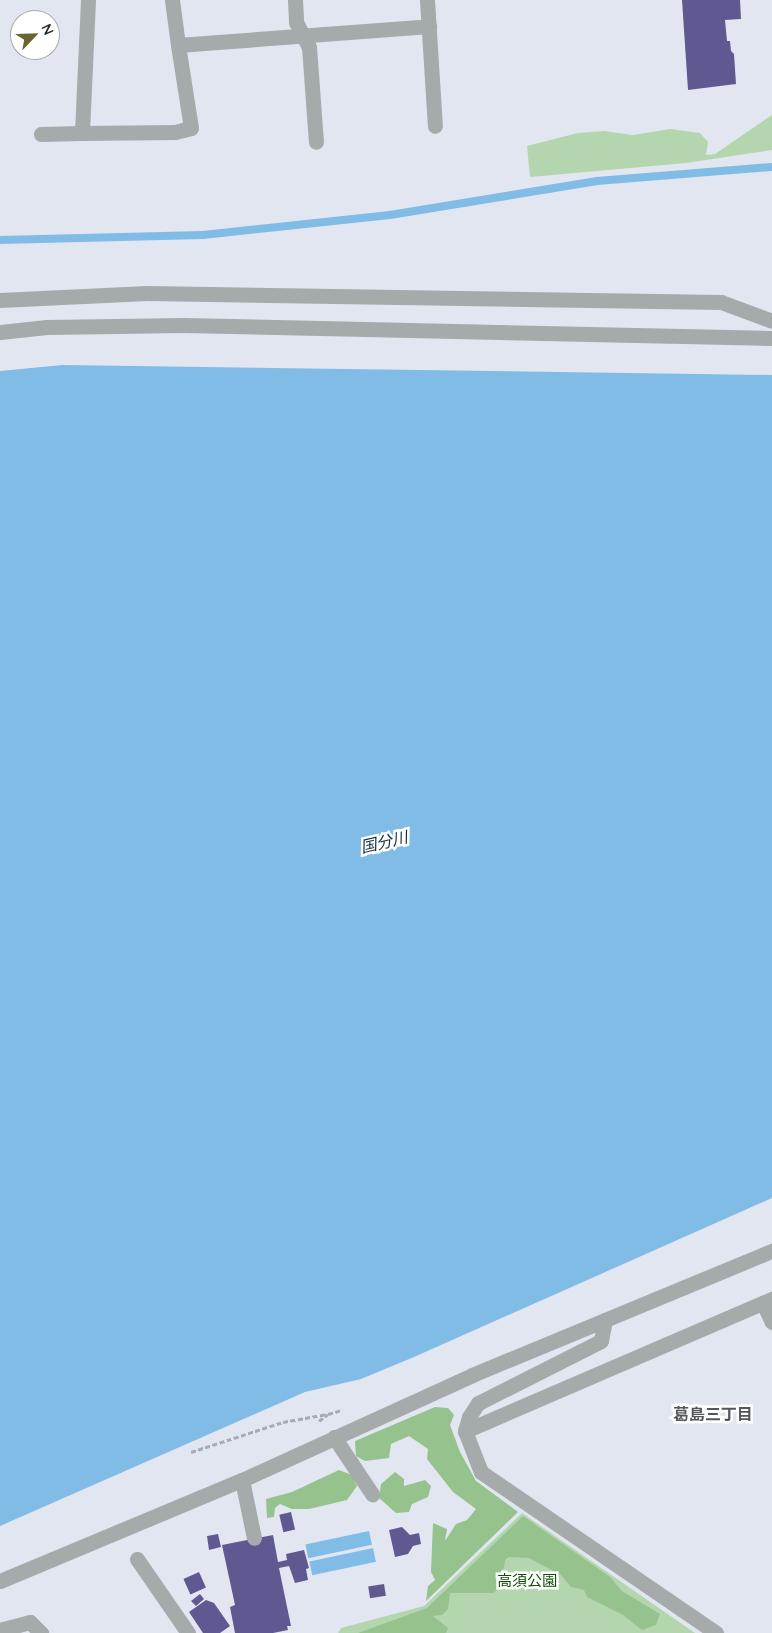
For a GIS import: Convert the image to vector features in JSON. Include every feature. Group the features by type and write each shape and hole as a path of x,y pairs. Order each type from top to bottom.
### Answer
{"street":[{"path":"82,133 88,0"},
{"path":"41,134 175,132 191,128 172,0"},
{"path":"295,0 296,22 309,47 316,142"},
{"path":"427,0 435,126"},
{"path":"178,44 429,26"},
{"path":"0,300 156,293 721,302 772,322"},
{"path":"0,332 47,327 184,325 772,338"},
{"path":"0,1581 242,1480 334,1437 605,1320 772,1252"},
{"path":"466,1431 768,1301 772,1322"},
{"path":"605,1320 601,1341 478,1403 469,1416 466,1431 481,1472 716,1633"},
{"path":"334,1437 372,1494"},
{"path":"242,1480 254,1538"},
{"path":"137,1559 188,1633"},
{"path":"0,1630 30,1622 41,1633"}],"path":[{"path":"191,1452 283,1422 328,1414"}],"green space":[{"path":"772,115 772,150 686,163 530,177 527,146 578,133 604,131 633,135 670,129 700,133 708,142 706,155 715,154"},
{"path":"435,1407 448,1408 454,1415 450,1425 460,1452 476,1481 518,1512 426,1601 428,1586 435,1580 431,1572 433,1523 447,1529 445,1541 456,1524 467,1520 476,1509 453,1492 427,1459 428,1449 409,1436 391,1444 389,1458 365,1461 356,1456 355,1441"},
{"path":"339,1470 352,1475 357,1486 347,1500 309,1509 292,1509 280,1504 275,1508 274,1517 267,1518 266,1499 292,1492"},
{"path":"395,1472 404,1479 404,1486 425,1480 431,1486 428,1497 412,1504 409,1512 396,1513 379,1498 381,1484"},
{"name":"高須公園","path":"522,1513 695,1633 338,1633 341,1628 424,1606"},
{"path":"523,1516 610,1577 622,1591 660,1614 656,1625 642,1630 623,1615 587,1597 584,1590 571,1587 561,1575 529,1558 509,1557 505,1560 504,1568 499,1574 500,1585 494,1593 450,1593 448,1609 442,1615 433,1616 448,1628 446,1633 358,1633 427,1608"}],"water":[{"name":"国分川","path":"63,365 772,375 772,1198 414,1357 361,1379 305,1392 0,1526 0,371"},
{"path":"369,1531 372,1545 308,1558 305,1545"},
{"path":"373,1548 376,1562 312,1575 309,1562"}],"building":[{"path":"682,0 740,0 741,19 725,20 727,41 730,41 731,51 734,54 736,84 688,90"},
{"path":"291,1512 295,1530 283,1532 279,1515"},
{"path":"402,1527 410,1535 419,1533 421,1544 413,1546 408,1554 395,1557 389,1530"},
{"path":"218,1534 221,1547 209,1550 207,1536"},
{"path":"273,1535 278,1562 287,1560 286,1554 304,1550 309,1568 306,1569 308,1580 295,1583 289,1566 279,1568 291,1626 287,1626 288,1630 273,1633 235,1633 230,1607 235,1605 222,1545"},
{"path":"199,1572 206,1588 190,1594 183,1579"},
{"path":"384,1584 386,1596 370,1598 368,1587"},
{"path":"200,1594 204,1599 196,1606 191,1601"},
{"path":"206,1600 214,1603 230,1626 220,1633 203,1633 189,1612"}],"waterway":[{"path":"0,240 203,235 390,215 597,181 772,167"}],"district":[{"name":"葛島三丁目","path":"713,1414"}]}
